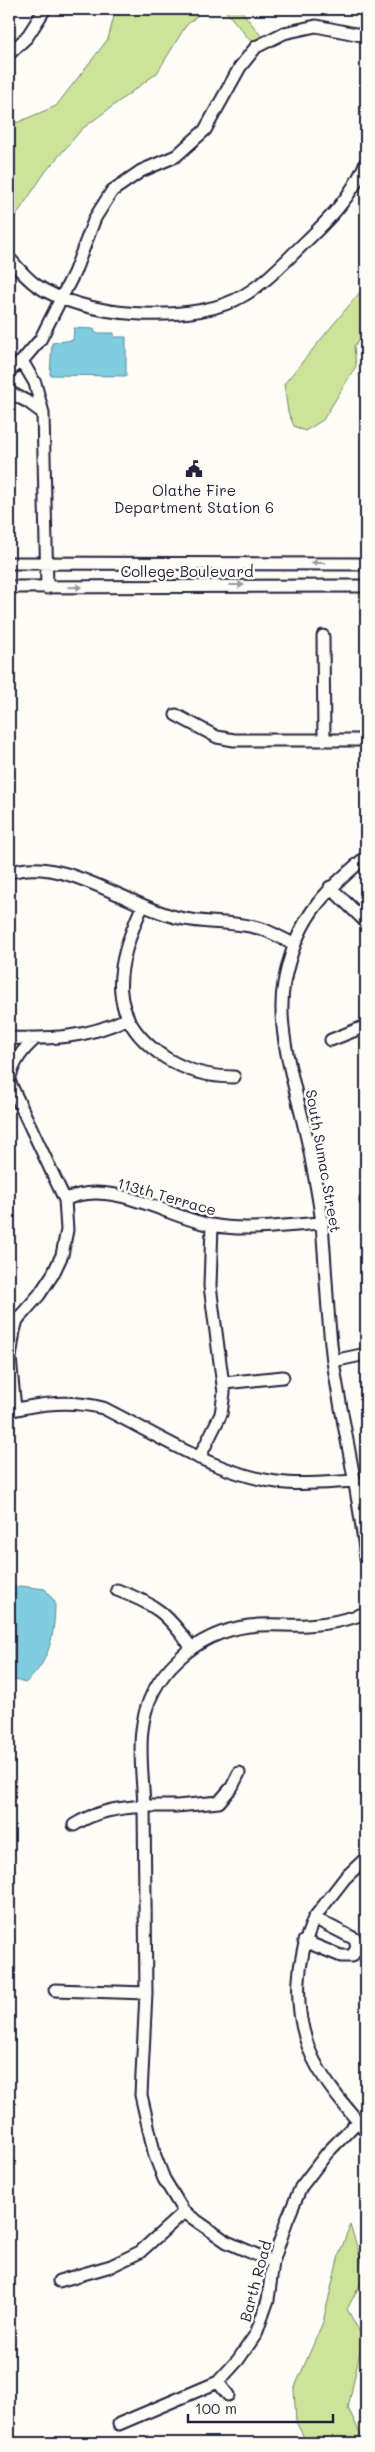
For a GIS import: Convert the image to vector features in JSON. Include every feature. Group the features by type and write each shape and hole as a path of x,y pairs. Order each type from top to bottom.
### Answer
{"street":[{"path":"9,54 27,37 45,9"},
{"path":"9,371 22,361 40,340 74,273 95,218 112,191 141,171 176,156 206,130 240,67 256,46 284,33 316,26 366,36"},
{"path":"9,258 36,285 61,297 114,312 154,314 193,312 234,300 268,279 336,213 359,180 366,162"},
{"path":"22,361 35,383 44,413 47,588"},
{"path":"9,392 44,413"},
{"name":"College Boulevard","path":"9,563 366,564"},
{"name":"College Boulevard","path":"9,587 366,586"},
{"path":"323,636 324,740"},
{"path":"176,715 217,737 234,740 366,740"},
{"name":"South Sumac Street","path":"366,857 330,887 310,913 294,944 284,985 283,1030 306,1128 322,1223 326,1297 334,1361 366,1558"},
{"path":"9,872 23,868 43,868 79,878 142,907 199,922 235,924 262,929 294,944"},
{"path":"330,887 366,922"},
{"path":"142,907 122,956 120,980 126,1019 138,1036 179,1066 214,1077 234,1077"},
{"path":"9,1038 35,1039 87,1034 126,1019"},
{"path":"331,1040 366,1026"},
{"path":"35,1039 21,1051 12,1066 9,1080 65,1200 67,1230 62,1255 53,1274 40,1294 17,1320 10,1358 12,1410 58,1403 80,1403 103,1408 199,1458 244,1474 286,1483 355,1481"},
{"name":"113th Terrace","path":"65,1200 74,1195 89,1193 113,1195 212,1225 254,1227 322,1223"},
{"path":"199,1458 221,1414 224,1383 210,1286 212,1225"},
{"path":"334,1361 366,1354"},
{"path":"224,1383 283,1377"},
{"path":"117,1590 138,1598 160,1610 190,1647"},
{"path":"273,2262 227,2242 184,2212 164,2179 155,2156 140,2095 146,1994 142,1729 147,1708 158,1685 176,1661 190,1647 217,1633 248,1626 329,1623 366,1613"},
{"path":"74,1825 90,1814 144,1806 177,1806 219,1802 232,1787 239,1773"},
{"path":"366,1858 345,1878 314,1918 304,1942 300,1968 298,2006 309,2050 326,2080 366,2131"},
{"path":"304,1942 340,1956 352,1956 357,1948 355,1939 314,1918"},
{"path":"55,1990 146,1994"},
{"name":"Barth Road","path":"119,2424 218,2382 238,2360 256,2334 268,2300 273,2262 287,2220 301,2187 327,2152 358,2121"},
{"path":"58,2281 111,2266 140,2252 184,2212"},
{"path":"218,2382 228,2395"}],"green space":[{"path":"116,9 204,9 185,27 157,73 82,129 46,171 9,226 9,126 56,106 108,39"},
{"path":"224,9 240,9 262,37 253,44"},
{"path":"366,285 366,332 354,346 356,366 323,420 305,431 294,426 288,412 284,384"},
{"path":"350,2225 366,2274 347,2309 363,2338 348,2408 365,2443 307,2443 296,2422 294,2389 323,2322 339,2255"}],"water":[{"path":"74,328 94,329 95,333 114,333 114,337 126,337 126,376 50,375 52,343 73,340"},
{"path":"20,1586 45,1589 55,1602 54,1625 49,1647 40,1666 25,1683 9,1678 9,1589"}],"place":[{"name":"Olathe Fire Department Station 6","path":"194,469"}]}
